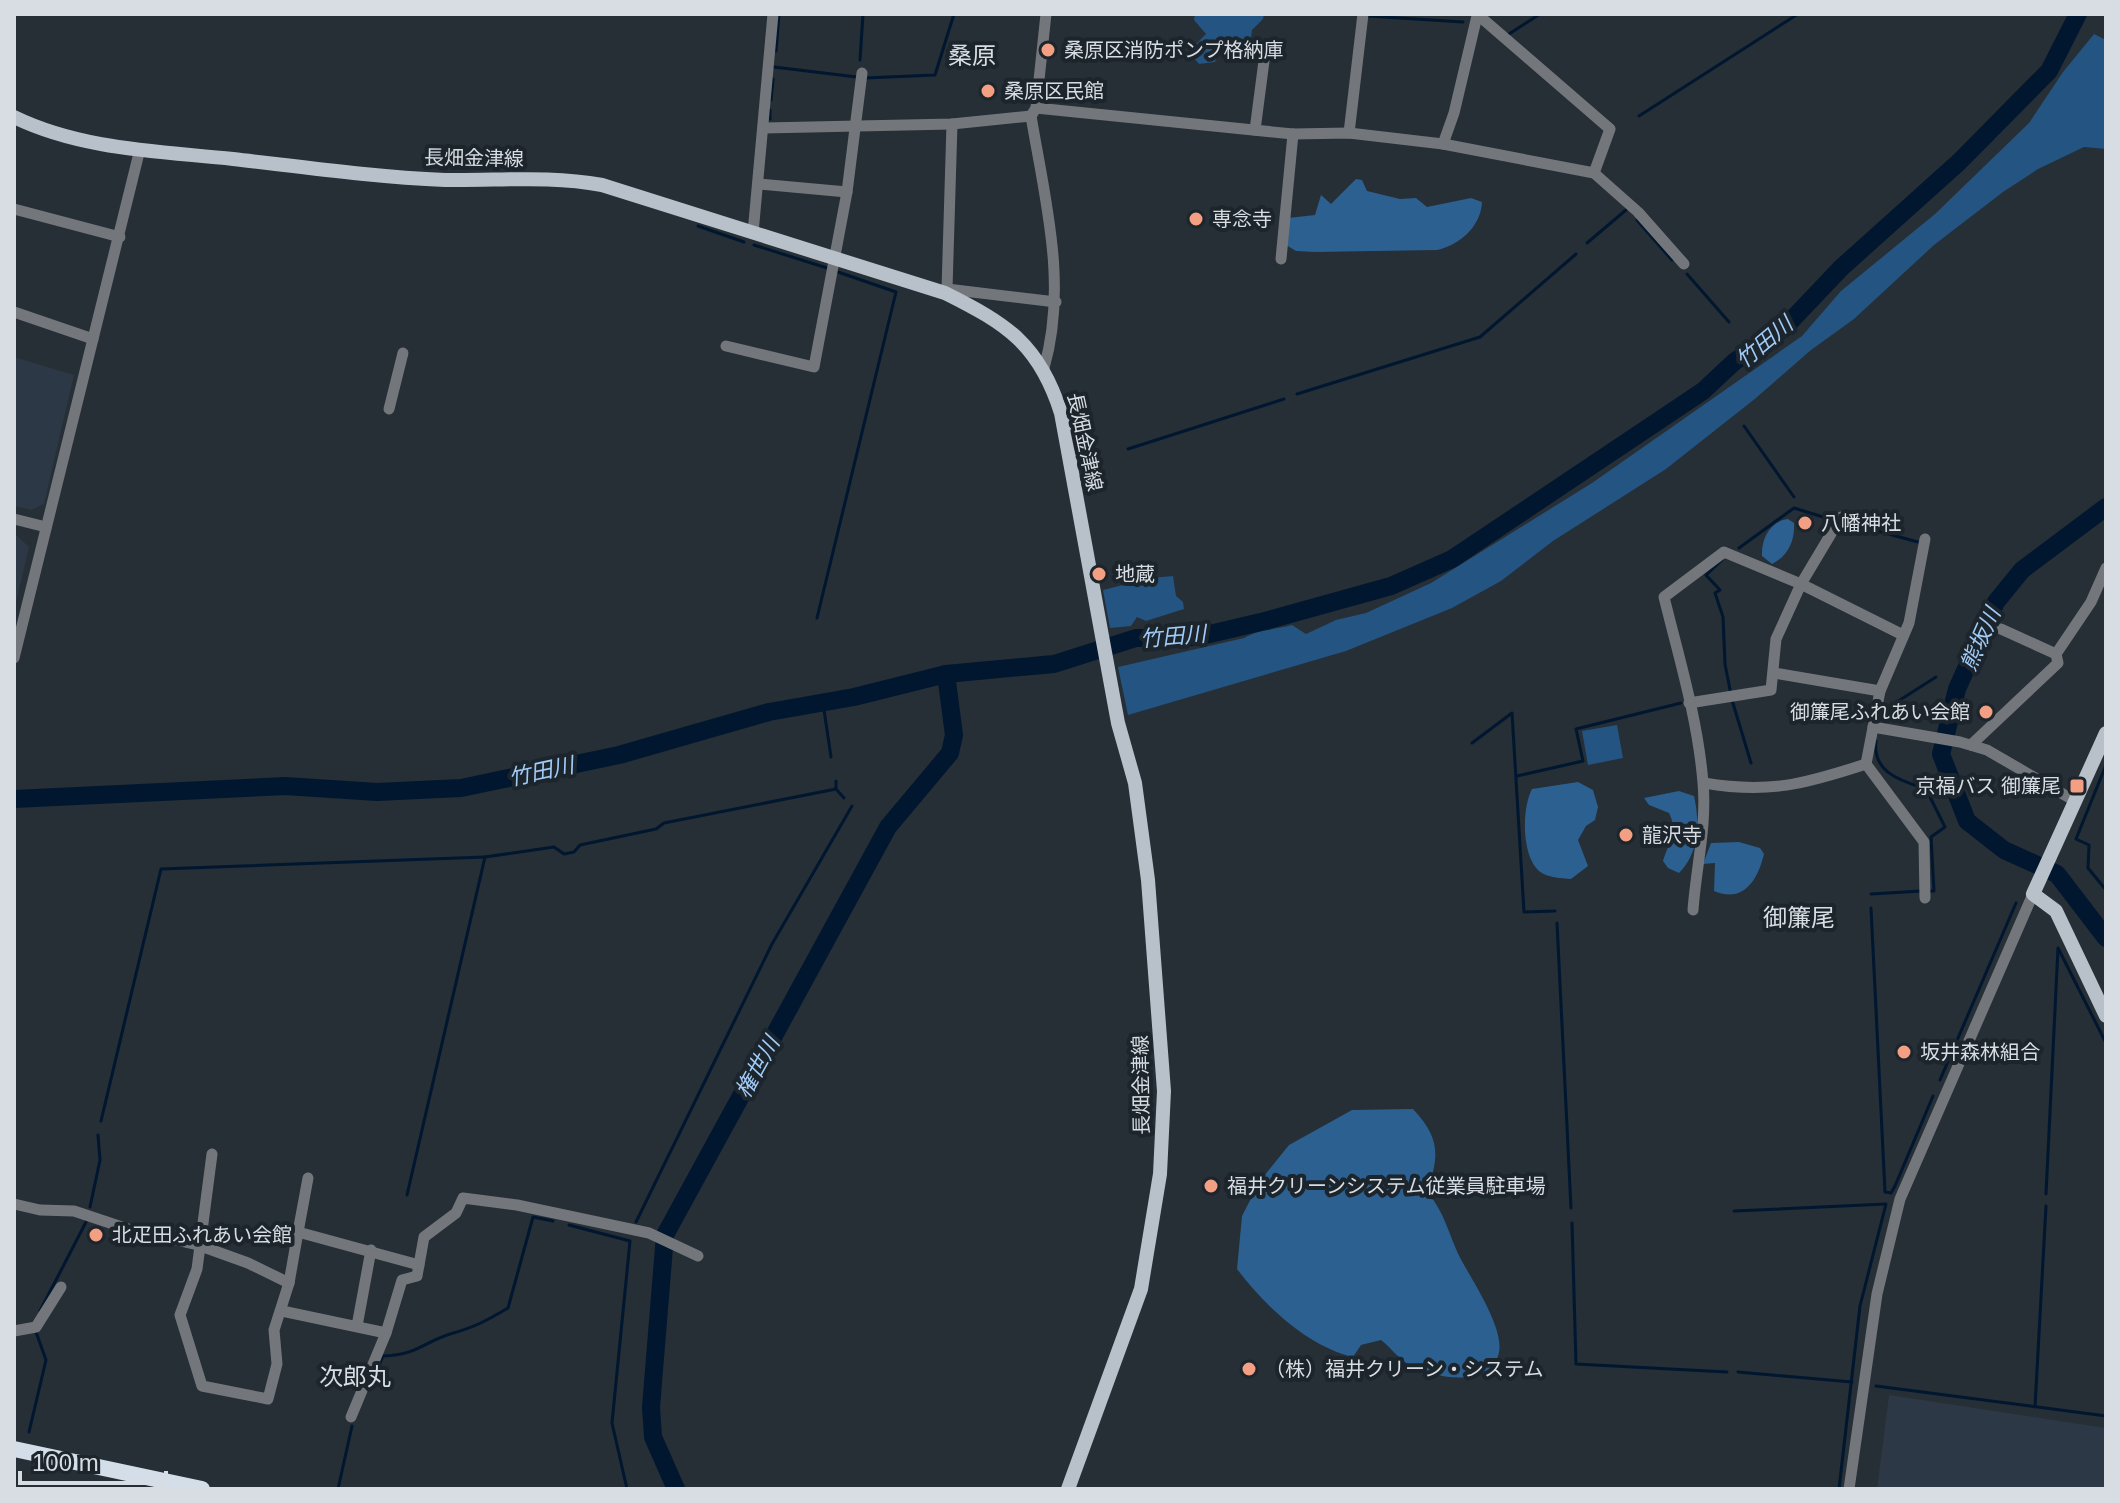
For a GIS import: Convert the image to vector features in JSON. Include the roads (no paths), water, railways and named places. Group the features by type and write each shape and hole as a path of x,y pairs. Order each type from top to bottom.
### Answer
{"highway":[{"path":"14,1449 202,1489"}],"main road":[{"name":"長畑金津線","path":"14,117 41,130 79,141 140,149 445,180 565,178 602,185 835,260 946,291 997,319 1015,333 1044,368 1061,413 1118,723 1135,783 1148,880 1164,1091 1163,1139 1154,1224 1141,1289 1068,1489"},
{"path":"2106,733 2033,894 2056,911 2106,1016"}],"street":[{"path":"753,233 773,14"},
{"path":"1044,368 1054,332 1056,302 1054,257 1034,112 1046,14"},
{"path":"1349,133 1363,14"},
{"path":"1443,144 1454,113 1477,15 1610,129 1594,173"},
{"path":"1255,130 1264,61"},
{"path":"726,346 814,367 847,192 862,73"},
{"path":"764,128 952,124 1034,112 1293,134 1349,133 1443,144 1594,173 1638,212 1684,264"},
{"path":"952,124 946,291 1056,302"},
{"path":"1281,259 1293,134"},
{"path":"14,658 140,149"},
{"path":"759,184 847,192"},
{"path":"14,209 120,237"},
{"path":"14,312 93,339"},
{"path":"389,409 403,353"},
{"path":"1689,703 1771,690 1776,639 1801,584 1841,517"},
{"path":"14,519 46,527"},
{"path":"1925,539 1909,623 1901,634 1880,691 1866,764 1924,842 1925,898"},
{"path":"1693,910 1697,857 1703,834 1704,783 1664,597 1724,552 1801,584 1901,634"},
{"path":"1971,745 2058,663 2056,654 2091,602 2106,568"},
{"path":"2001,629 2056,654"},
{"path":"1774,673 1880,691"},
{"path":"1873,727 1924,738 1953,740 1987,750 2075,801"},
{"path":"1704,783 1764,790 1788,788 1866,764"},
{"path":"1849,1489 1877,1294 1900,1199 2033,894"},
{"path":"212,1154 197,1269 180,1315 202,1386 268,1399 277,1364 274,1330 289,1283 308,1178"},
{"path":"351,1417 386,1333 402,1280 417,1276 424,1237 456,1213 463,1198 517,1205 649,1233 698,1256"},
{"path":"14,1204 40,1210 74,1211 131,1230 198,1245 248,1263 289,1283"},
{"path":"298,1232 419,1265"},
{"path":"357,1326 371,1250"},
{"path":"14,1331 36,1327 61,1287"},
{"path":"282,1311 386,1333"}],"waterway":[{"path":"776,51 779,14"},
{"path":"860,60 863,14"},
{"path":"774,67 865,78 935,75 954,14"},
{"path":"1509,34 1540,14"},
{"path":"1639,116 1798,14"},
{"name":"竹田川","path":"14,799 285,786 377,792 461,788 619,755 769,712 854,697 946,674 1054,664 1136,638 1197,637 1391,586 1452,559 1703,391 1734,362 1784,328 1841,268 1959,162 2049,71 2078,14"},
{"path":"1368,16 1463,22"},
{"path":"771,100 773,79"},
{"path":"770,110 770,119"},
{"path":"1587,243 1626,210"},
{"path":"1637,220 1672,260"},
{"path":"698,226 744,242"},
{"path":"754,245 827,268"},
{"path":"1297,394 1480,337 1576,254"},
{"path":"817,618 896,292 838,272"},
{"path":"1687,274 1729,322"},
{"path":"1128,449 1284,399"},
{"path":"1744,426 1794,497"},
{"name":"熊坂川","path":"2106,507 2022,570 1996,602 1957,689 1941,754 1967,821 2004,850 2057,874 2106,938"},
{"path":"1739,548 1794,508 1836,521"},
{"path":"1844,522 1918,542"},
{"path":"1722,560 1706,575 1720,590 1715,593 1723,617 1725,664 1751,763"},
{"name":"権世川","path":"676,1489 653,1437 651,1407 665,1235 888,827 950,753 954,735 946,674"},
{"path":"1882,718 1892,705 1936,677"},
{"path":"823,703 831,757"},
{"path":"1517,776 1583,761 1576,729 1681,703"},
{"path":"1472,743 1512,713 1524,912 1555,911"},
{"path":"1876,741 1876,752 1884,768 1899,779 1926,789 1945,827 1931,837 1934,891 1929,891"},
{"path":"2106,765 2076,839 2089,845 2088,868 2106,890"},
{"path":"836,781 836,789"},
{"path":"407,1195 485,857 554,847 564,854 574,852 580,845 656,829 664,823 836,789 844,798"},
{"path":"636,1222 772,944 852,806"},
{"path":"101,1121 161,869 485,857"},
{"path":"1871,894 1921,891"},
{"path":"1940,1080 2016,903"},
{"path":"1871,908 1885,1192 1891,1193 1895,1186 1933,1096"},
{"path":"1557,923 1571,1208"},
{"path":"2046,1194 2058,948 2106,1043"},
{"path":"90,1207 100,1160 98,1135"},
{"path":"1734,1211 1886,1204 1860,1306 1839,1489"},
{"path":"2035,1407 2046,1206"},
{"path":"368,1390 383,1356 412,1351 440,1337 467,1329 508,1308 533,1217 553,1221"},
{"path":"40,1311 86,1222"},
{"path":"1572,1223 1576,1364 1727,1372"},
{"path":"569,1225 630,1241 612,1423 627,1489"},
{"path":"29,1432 46,1360 36,1332"},
{"path":"1738,1372 1852,1382"},
{"path":"1876,1386 2106,1416"},
{"path":"338,1489 352,1426"}],"place":[{"name":"桑原区消防ポンプ格納庫","path":"1048,50"},
{"name":"桑原区民館","path":"988,91"},
{"name":"専念寺","path":"1196,219"},
{"name":"八幡神社","path":"1805,523"},
{"name":"地蔵","path":"1099,574"},
{"name":"御簾尾ふれあい会館","path":"1986,712"},
{"name":"京福バス 御簾尾","path":"2077,786"},
{"name":"龍沢寺","path":"1626,835"},
{"name":"坂井森林組合","path":"1904,1052"},
{"name":"福井クリーンシステム従業員駐車場","path":"1211,1186"},
{"name":"北疋田ふれあい会館","path":"96,1235"},
{"name":"（株）福井クリーン・システム","path":"1249,1369"}],"district":[{"name":"桑原","path":"972,56"},
{"name":"御簾尾","path":"1799,918"},
{"name":"次郎丸","path":"355,1377"}]}
